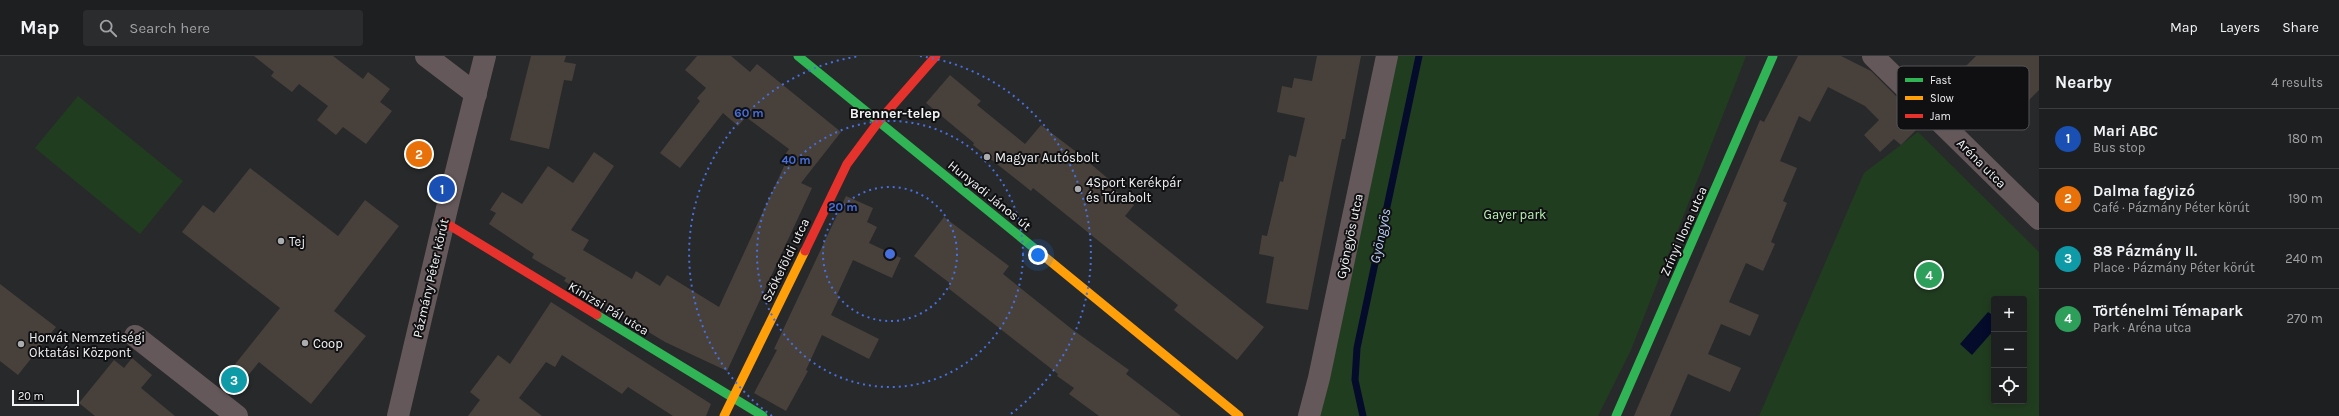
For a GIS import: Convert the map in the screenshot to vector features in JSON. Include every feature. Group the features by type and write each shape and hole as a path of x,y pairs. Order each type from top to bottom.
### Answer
{"street":[{"path":"426,56 476,94"},
{"name":"Pázmány Péter körút","path":"398,416 444,222 486,56"},
{"name":"Hunyadi János út","path":"798,56 1240,416"},
{"name":"Szőkeföldi utca","path":"724,416 847,164 879,121 936,56"},
{"name":"Gyöngyös utca","path":"1309,416 1320,371 1387,56"},
{"name":"Zrínyi Ilona utca","path":"1616,416 1773,56"},
{"name":"Aréna utca","path":"1873,56 1897,80"},
{"name":"Aréna utca","path":"1948,130 2039,219"},
{"name":"Kinizsi Pál utca","path":"444,222 763,416"},
{"path":"135,336 237,416"}],"green space":[{"name":"Gayer park","path":"1387,56 1746,56 1631,350 1598,416 1314,416"},
{"path":"78,96 183,181 140,234 35,148"},
{"path":"1918,132 2039,252 2039,416 1759,416 1864,173"}],"water":[{"path":"1988,312 1991,314 1991,333 1972,355 1960,344"}],"building":[{"path":"254,56 333,56 363,79 368,72 390,89 380,102 392,111 366,144 343,127 336,135 317,120 328,106 299,84 292,92 271,76 274,72"},
{"path":"531,56 566,56 564,62 576,64 572,81 564,80 549,149 510,140"},
{"path":"697,56 731,56 750,72 757,64 841,132 801,183 812,188 727,371 665,342 564,281 566,278 532,258 534,254 489,224 496,213 490,210 502,192 522,204 548,166 573,183 594,152 614,166 571,230 589,240 583,250 632,279 636,271 660,286 667,275 719,307 786,162 782,159 789,149 746,117 738,126 723,113 680,168 660,153 700,101 697,98 706,88 685,70"},
{"path":"1317,56 1361,56 1345,139 1342,139 1308,310 1266,303 1274,257 1259,254 1262,235 1267,236 1280,181 1283,182 1289,155 1296,157 1305,118 1277,112 1282,86 1292,88 1294,78 1312,81"},
{"path":"1798,56 1841,56 1871,71 1897,97 1897,130 1916,130 1901,145 1894,139 1880,152 1864,135 1879,120 1865,106 1828,87 1810,122 1799,116 1780,161 1797,168 1783,201 1787,203 1771,242 1775,244 1763,271 1746,263 1729,302 1759,315 1750,336 1721,324 1708,354 1741,368 1730,392 1688,374 1670,416 1634,416 1760,120 1764,122"},
{"path":"1976,56 2039,56 2039,90 2029,100 2029,66 1966,66"},
{"path":"950,75 981,101 977,105 1025,144 1041,125 1079,154 1112,182 1109,185 1134,205 1125,216 1264,327 1237,360 1174,310 1178,305 1033,188 1031,191 973,145 974,143 926,103"},
{"path":"250,168 338,236 365,200 399,226 334,311 366,336 311,404 259,362 237,389 224,378 280,308 182,232 203,205 214,213"},
{"path":"846,196 873,208 867,222 877,227 869,243 901,258 892,278 853,260 837,295 840,296 831,315 879,339 869,359 822,335 806,370 808,371 786,411 754,393 777,350 774,349"},
{"path":"944,217 1009,266 1003,274 1073,330 1129,370 1126,374 1181,416 1099,416 1069,394 1074,388 948,288 951,284 914,256"},
{"name":"Horvát Nemzetiségi Oktatási Központ","path":"0,284 56,327 18,375 0,361"},
{"path":"551,302 711,404 706,416 673,416 628,387 622,394 562,355 555,367 546,362 519,398 542,416 468,416 480,400 470,392 498,355 510,364"},
{"path":"132,358 152,375 141,388 175,416 95,416 79,403 114,360 124,368"}],"waterway":[{"name":"Gyöngyös","path":"1363,416 1355,380 1357,348 1419,56"}],"traffic: fast":[{"path":"798,56 1045,257"},
{"path":"1616,416 1773,56"},
{"path":"597,315 763,416"}],"traffic: slow":[{"path":"724,416 805,251"},
{"path":"1045,257 1239,416"}],"traffic: jam":[{"path":"805,251 847,164 879,121 936,56"},
{"path":"444,222 597,315"}],"place":[{"name":"Dalma fagyizó","path":"419,154"},
{"name":"Magyar Autósbolt","path":"987,157"},
{"name":"Mari ABC","path":"442,189"},
{"name":"4Sport Kerékpár és Túrabolt","path":"1078,189"},
{"name":"Tej","path":"281,241"},
{"name":"Történelmi Témapark","path":"1929,275"},
{"name":"Coop","path":"305,343"},
{"name":"Horvát Nemzetiségi Oktatási Központ","path":"21,344"},
{"name":"88 Pázmány II.","path":"234,380"}],"district":[{"name":"Brenner-telep","path":"895,113"}]}
